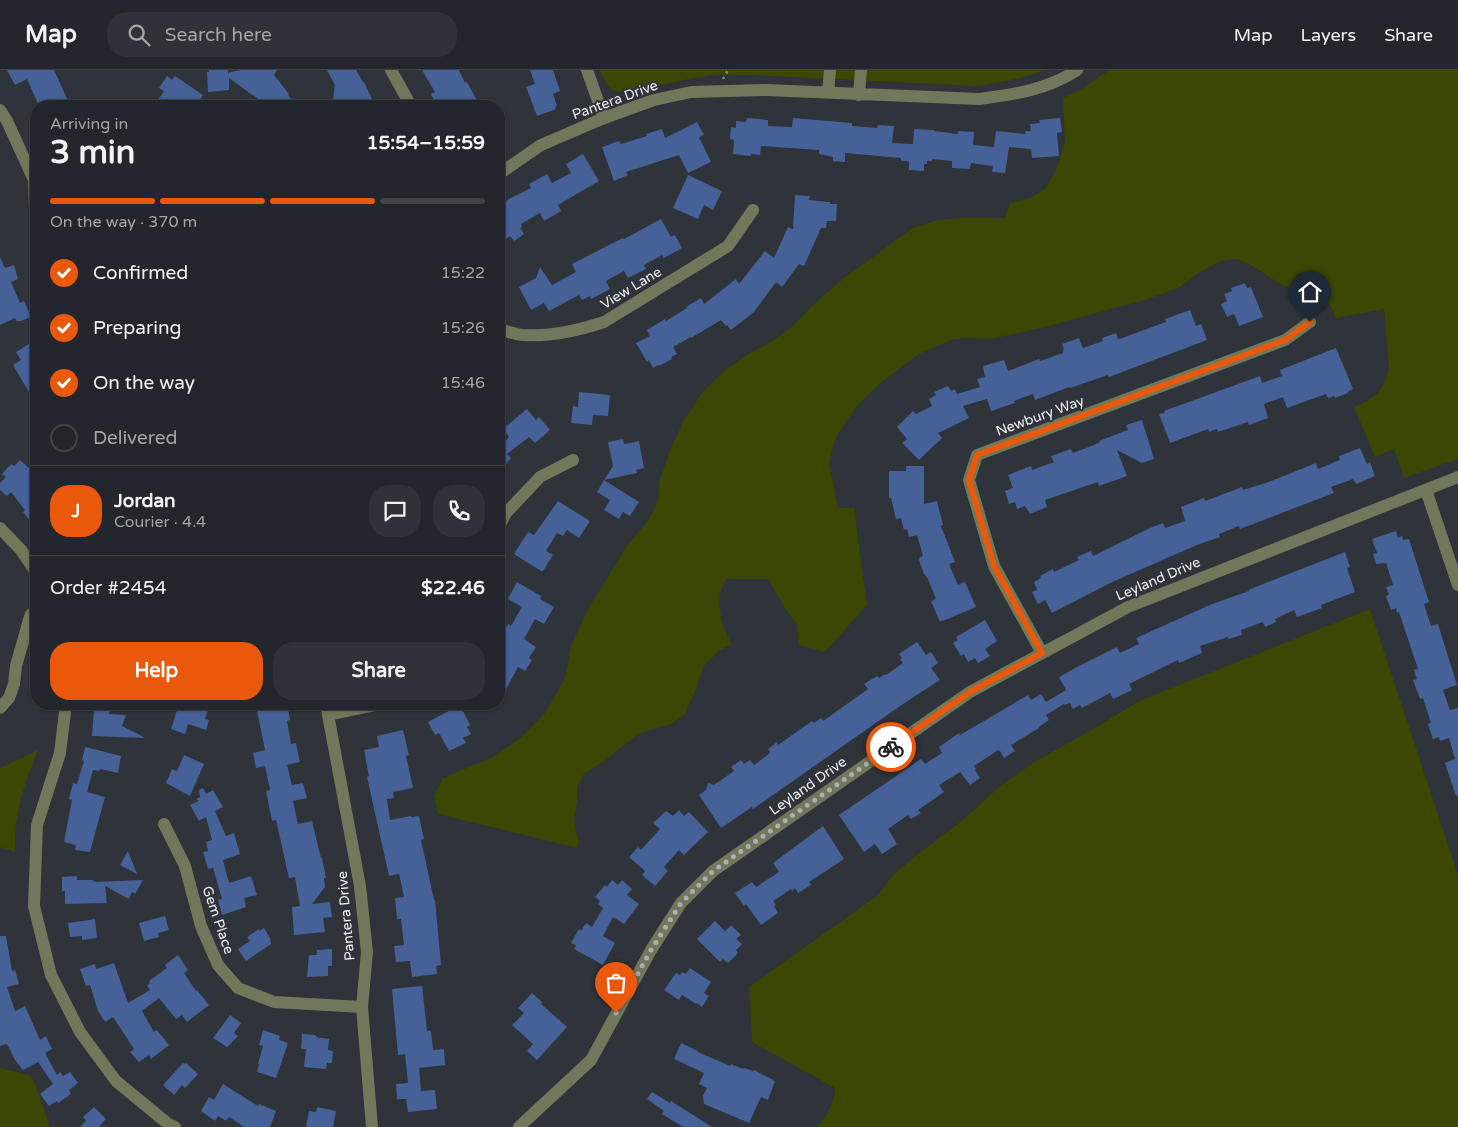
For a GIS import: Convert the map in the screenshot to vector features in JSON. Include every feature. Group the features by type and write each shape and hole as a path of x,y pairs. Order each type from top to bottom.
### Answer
{"street":[{"path":"391,70 408,100"},
{"path":"587,70 604,118"},
{"path":"828,94 830,70"},
{"path":"860,95 861,70"},
{"name":"Pantera Drive","path":"505,170 541,146 604,118 654,100 691,92 766,90 979,100 1011,95 1036,88 1056,81 1077,70"},
{"path":"0,110 30,169"},
{"name":"View Lane","path":"505,331 520,335 552,335 582,330 604,322 728,246 753,210"},
{"name":"Newbury Way","path":"1042,653 994,566 969,480 977,455 1285,340 1310,322"},
{"path":"505,515 540,477 573,460"},
{"name":"Leyland Drive","path":"519,1127 591,1060 656,942 681,903 713,871 970,692 1128,607 1458,477"},
{"path":"1426,490 1458,585"},
{"path":"0,528 21,550 30,563"},
{"path":"0,708 9,698 14,684 16,666 30,616"},
{"path":"65,710 60,753 37,825 34,906 51,975 80,1032 116,1081 167,1123 175,1127"},
{"name":"Pantera Drive","path":"327,710 360,886 366,952 362,1007 372,1127"},
{"name":"Gem Place","path":"164,824 185,866 201,926 218,966 238,988 274,1002 362,1007"}],"green space":[{"path":"599,70 1045,70 994,84 976,86 750,75 713,75 622,92 613,91"},
{"path":"1109,70 1458,70 1458,459 1404,478 1394,449 1375,457 1354,407 1377,394 1384,384 1389,369 1384,309 1336,318 1331,306 1320,297 1305,294 1277,282 1253,266 1237,259 1221,261 1198,273 1180,287 1148,299 1045,327 991,339 966,338 951,340 919,354 884,380 856,407 836,437 829,462 838,508 854,508 867,605 825,652 799,645 797,625 768,579 726,579 720,594 720,607 724,627 732,644 719,651 703,667 696,689 684,715 671,724 638,734 607,759 584,774 577,787 577,803 574,818 579,840 577,848 438,814 434,796 443,778 493,757 522,737 545,713 565,678 571,646 588,609 627,546 649,519 658,500 659,482 670,450 684,420 702,393 724,371 793,326 812,306 845,277 913,228 938,220 1005,218 1010,203 1030,198 1046,188 1057,167 1065,143 1063,98 1083,88"},
{"path":"1370,609 1458,875 1458,1127 817,1127 830,1109 835,1088 752,1042 749,987 877,896 892,876 914,857 963,820 999,787 1036,761 1139,701"},
{"path":"38,750 28,776 18,812 15,852 0,847 0,768"},
{"path":"0,1067 30,1076 38,1092 50,1127 0,1127"}],"building":[{"path":"7,70 54,70 68,100 36,100 27,79 15,85"},
{"path":"209,70 228,70 228,73 240,70 277,70 274,75 292,100 260,100 229,78 229,90 208,92 207,72"},
{"path":"327,70 356,70 372,100 333,100 335,85"},
{"path":"422,70 459,70 477,100 434,100 431,94 435,92"},
{"path":"530,70 553,70 560,91 553,94 557,106 555,107 556,109 537,116 526,87 535,84"},
{"path":"167,76 172,80 175,76 203,95 200,100 158,100 164,91 159,88"},
{"path":"747,118 768,120 768,126 792,127 793,118 852,123 852,126 877,128 878,125 894,126 892,143 913,144 914,129 958,134 958,131 974,132 973,145 994,147 996,131 1026,134 1025,131 1031,131 1030,124 1040,123 1039,120 1060,118 1062,132 1057,133 1059,156 1032,158 1031,149 1009,147 1005,173 992,172 993,166 971,163 970,169 952,168 952,161 932,159 932,161 927,161 927,164 924,164 924,171 909,170 908,161 901,161 901,158 845,153 845,162 833,161 833,157 819,154 819,150 761,146 760,155 733,154 734,140 730,139 731,127 736,128 736,121 746,122"},
{"path":"697,122 704,135 699,137 711,162 688,173 679,155 626,172 628,175 614,181 602,147 619,141 621,144 662,129 665,138"},
{"path":"583,154 599,181 558,205 561,211 544,221 540,213 521,224 522,227 520,228 524,234 514,241 510,236 505,240 505,202 531,188 529,184 547,174 552,183 571,173 566,164"},
{"path":"688,175 722,191 713,210 704,205 698,219 673,208"},
{"path":"795,195 810,196 809,200 837,204 836,221 827,221 826,228 821,228 804,266 799,264 782,287 776,282 754,312 731,330 721,320 673,347 677,354 671,357 672,359 653,368 649,360 647,362 636,343 650,336 647,330 665,319 666,321 701,298 704,304 736,279 739,284 765,251 774,258 788,227 793,229"},
{"path":"661,219 671,237 675,235 682,248 664,258 662,255 644,265 646,269 628,278 624,271 606,281 610,289 591,299 590,296 582,300 579,295 549,311 544,303 531,310 519,287 536,278 540,267 552,285 576,272 572,264"},
{"path":"0,257 5,268 14,265 18,279 11,282 20,303 24,301 30,317 21,321 17,321 15,318 0,325"},
{"path":"1245,283 1247,288 1251,287 1263,317 1239,326 1234,314 1227,317 1221,304 1227,301 1224,294 1232,291 1231,288"},
{"path":"1190,310 1196,326 1201,324 1207,340 1109,377 1108,375 1069,387 1035,400 1033,394 1014,401 1015,403 991,411 987,399 963,406 969,418 938,433 942,438 919,460 902,443 907,439 897,427 913,411 916,414 932,406 929,399 936,395 934,392 948,386 951,391 955,389 957,394 980,387 977,379 985,377 983,366 1004,360 1008,371 1039,359 1040,361 1063,353 1062,344 1079,338 1083,348 1103,341 1102,338 1116,333 1118,339 1122,338 1166,322 1165,319"},
{"path":"30,343 30,394 13,365 21,360 16,352"},
{"path":"1336,348 1353,389 1348,393 1335,398 1334,396 1328,398 1326,394 1287,408 1283,397 1264,404 1268,418 1249,425 1248,422 1218,432 1217,429 1209,432 1208,429 1170,443 1159,414 1165,413 1164,411 1260,376 1262,383 1282,376 1280,370"},
{"path":"579,392 610,395 608,416 593,415 592,425 571,423 573,406 578,407"},
{"path":"527,409 536,420 539,417 550,430 535,443 529,437 507,454 511,458 505,465 505,442 509,437 505,432 505,427"},
{"path":"1142,420 1154,459 1142,463 1117,450 1127,476 1099,486 1098,482 1045,500 1047,507 1030,514 1025,506 1017,509 1015,502 1009,504 1005,491 1013,488 1008,475 1031,466 1032,470 1054,462 1051,456 1071,449 1073,453 1094,445 1099,441 1128,430 1126,425"},
{"path":"623,439 624,444 639,441 644,468 636,470 637,473 604,480 613,466 608,442"},
{"path":"1360,448 1367,464 1370,462 1375,476 1356,484 1353,479 1331,487 1334,493 1240,529 1239,526 1219,534 1220,537 1110,583 1052,613 1045,600 1038,604 1032,592 1037,590 1034,582 1041,578 1040,576 1053,569 1054,572 1079,560 1077,557 1091,551 1093,556 1163,523 1165,528 1185,521 1181,507 1204,498 1205,501 1242,487 1243,490 1266,483 1316,463 1318,469 1340,460 1339,456"},
{"path":"20,460 30,469 30,521 23,512 25,510 11,492 7,496 0,490 0,483 6,477 2,474 11,464 14,466"},
{"path":"906,466 924,466 924,504 937,501 943,525 941,526 955,562 949,564 958,585 965,582 976,607 940,622 931,601 936,599 919,560 923,556 917,535 909,537 907,529 904,530 901,518 896,519 891,498 889,498 889,471 906,471"},
{"path":"604,480 639,502 630,516 623,512 619,519 604,510 610,500 597,492"},
{"path":"558,501 590,521 579,538 567,530 563,536 557,533 546,551 553,555 543,571 541,571 514,554 528,532 534,535"},
{"path":"1396,531 1398,538 1402,536 1403,540 1409,539 1429,602 1424,604 1431,626 1438,624 1457,685 1443,690 1450,710 1458,708 1458,795 1456,796 1445,763 1455,759 1449,738 1440,741 1439,737 1433,739 1428,724 1431,723 1423,698 1420,699 1413,680 1417,679 1414,670 1418,669 1399,612 1397,613 1396,608 1391,610 1386,596 1389,595 1386,587 1393,585 1386,563 1376,564 1373,554 1377,553 1372,539"},
{"path":"1345,552 1350,567 1347,568 1355,592 1321,605 1322,608 1297,617 1294,610 1275,619 1276,622 1265,627 1263,622 1241,630 1242,635 1228,639 1228,637 1200,646 1202,653 1179,663 1178,660 1129,684 1132,690 1113,699 1110,693 1082,708 1080,705 1073,709 1070,703 1064,704 1046,715 1049,720 1039,728 1011,745 1015,751 1004,758 998,750 974,766 980,778 970,785 960,772 939,785 944,792 918,810 921,813 911,819 908,815 888,829 897,844 882,854 875,844 864,852 839,815 921,759 925,764 942,753 939,747 959,733 960,735 1028,695 1031,700 1041,694 1046,702 1066,690 1059,677 1079,666 1117,647 1120,653 1139,644 1136,638 1212,604"},
{"path":"517,582 541,596 540,599 554,607 544,624 535,619 524,639 536,647 529,658 532,660 525,671 518,667 505,691 505,629 508,624 511,626 522,607 508,599"},
{"path":"985,620 997,641 985,649 990,656 978,663 975,658 968,662 964,654 961,656 953,643 958,640 956,637"},
{"path":"917,642 926,655 931,652 938,663 931,668 940,680 753,809 752,807 721,828 699,795 706,790 708,783 714,785 734,771 731,767 741,760 744,764 750,760 754,765 770,753 768,749 777,742 778,745 812,721 814,723 821,718 823,721 868,689 864,684 877,676 879,678 886,675 903,663 899,654"},
{"path":"94,710 110,710 109,714 126,715 122,726 146,738 92,736"},
{"path":"177,710 208,710 205,719 209,720 206,730 188,724 185,734 171,729"},
{"path":"288,710 290,720 287,721 291,744 296,743 300,762 287,765 292,785 303,783 307,798 293,801 298,824 312,821 322,858 326,878 324,878 325,887 312,904 330,902 332,917 323,918 325,932 294,935 292,907 300,906 295,877 289,878 276,820 272,821 266,791 270,790 265,766 256,768 253,753 265,750 257,711"},
{"path":"451,710 462,710 470,725 467,727 471,734 463,738 466,743 449,751 439,733 435,735 428,722"},
{"path":"403,730 409,755 406,756 413,788 393,792 394,798 387,799 390,820 419,816 424,839 421,840 435,900 441,965 436,966 437,974 412,977 410,961 396,962 394,946 404,945 401,919 397,919 395,898 404,897 399,874 389,876 367,777 369,776 364,750 379,747 377,736"},
{"path":"85,747 121,756 118,773 100,769 99,771 93,770 87,792 105,797 90,852 75,850 76,845 64,842 72,800 69,799 73,783 77,784 84,761 82,760"},
{"path":"184,755 204,764 190,796 166,783 172,769 177,771"},
{"path":"203,788 206,794 213,790 223,807 215,811 226,836 234,833 240,854 223,860 229,883 251,876 257,895 244,898 246,907 222,915 218,900 222,899 213,868 208,869 203,852 208,851 206,842 212,840 206,817 199,821 190,805 199,801 196,799 200,797 199,790"},
{"path":"679,810 684,816 689,812 708,832 684,855 679,850 664,867 668,871 655,886 642,875 645,871 629,857 638,847 641,850 660,829 653,823 666,811 673,816"},
{"path":"823,826 844,859 809,882 811,885 798,893 795,888 792,891 791,889 773,901 778,913 761,925 746,904 744,906 735,893 752,882 756,887 779,872 773,863"},
{"path":"128,851 137,874 120,865"},
{"path":"77,876 77,880 93,880 95,882 143,880 135,894 132,892 129,899 105,886 107,903 65,904 65,891 62,891 62,877"},
{"path":"612,880 618,885 622,880 632,889 627,895 639,904 624,924 613,917 603,936 615,943 603,965 574,949 576,945 571,943 579,929 581,931 586,923 592,927 603,908 598,904 600,901 595,897"},
{"path":"165,916 169,930 158,933 159,937 144,941 139,923"},
{"path":"95,919 97,938 82,940 82,936 70,937 68,923"},
{"path":"715,921 725,931 732,926 741,935 736,939 742,944 736,950 738,953 728,963 723,959 720,962 697,939"},
{"path":"264,928 271,944 246,961 238,949 250,941 247,937"},
{"path":"0,936 6,936 12,971 15,970 19,984 7,987 15,1011 25,1006 40,1040 46,1036 52,1049 45,1053 57,1075 60,1072 63,1076 70,1072 78,1083 69,1090 71,1094 58,1103 57,1101 49,1106 40,1094 53,1084 38,1062 23,1070 15,1060 7,1044 0,1046"},
{"path":"332,949 332,966 328,966 328,976 307,977 309,955 317,955 317,950"},
{"path":"178,955 188,970 184,973 196,991 209,1005 187,1022 182,1015 176,1019 159,998 142,1011 154,1032 157,1030 169,1045 151,1059 149,1055 139,1062 130,1052 134,1049 113,1017 105,1022 98,1011 90,985 86,986 80,969 95,964 96,969 114,963 128,1003 150,990 147,986 150,983 149,981 167,968 165,965"},
{"path":"690,968 711,982 704,993 709,996 702,1007 682,995 679,1000 664,990 676,973 680,975 682,972 686,974"},
{"path":"422,986 427,1031 431,1031 433,1050 444,1049 445,1065 419,1068 421,1091 435,1090 437,1109 408,1112 406,1099 397,1099 396,1084 408,1083 405,1054 398,1055 392,989"},
{"path":"532,993 542,1002 541,1004 567,1027 537,1060 527,1051 533,1044 512,1025 524,1013 518,1008"},
{"path":"230,1015 241,1023 234,1033 238,1036 227,1047 213,1038"},
{"path":"263,1030 280,1036 279,1040 288,1043 276,1078 257,1072 263,1046 259,1045"},
{"path":"302,1034 316,1035 316,1037 329,1039 328,1050 333,1051 332,1063 327,1063 326,1069 304,1067 306,1049 301,1049"},
{"path":"681,1043 730,1066 731,1064 743,1069 754,1070 775,1081 768,1100 761,1097 749,1123 704,1104 703,1096 707,1088 699,1084 704,1073 674,1059"},
{"path":"183,1063 186,1063 198,1074 185,1088 182,1085 174,1095 163,1085"},
{"path":"223,1084 258,1106 259,1104 276,1111 270,1127 244,1127 229,1117 226,1121 218,1116 215,1121 201,1111 209,1097 214,1100"},
{"path":"652,1092 670,1103 671,1101 712,1127 683,1127 662,1114 664,1111 647,1099"},
{"path":"94,1107 106,1119 99,1127 80,1127 86,1121 83,1117"},
{"path":"317,1107 336,1111 333,1127 306,1127 309,1111 316,1112"}],"way so far":[{"path":"616,1013 651,950 681,903 713,871 891,747"}],"route":[{"path":"891,747 970,692 1042,653 994,566 969,480 977,455 1285,340 1310,322"}]}
